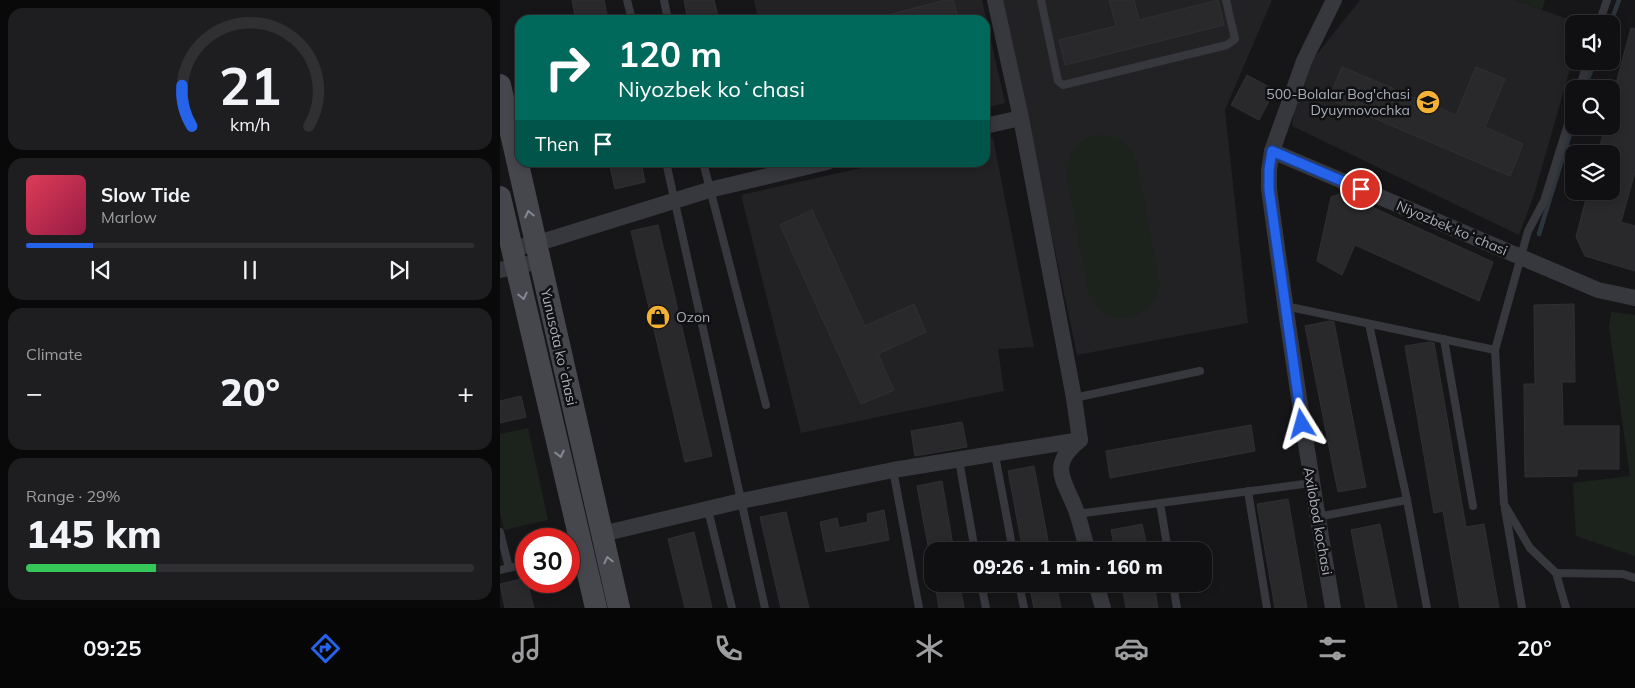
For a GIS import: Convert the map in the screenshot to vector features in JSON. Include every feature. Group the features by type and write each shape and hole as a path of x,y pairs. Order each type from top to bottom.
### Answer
{"main road":[{"name":"Yunusota koʻchasi","path":"500,85 515,153"},
{"name":"Yunusota koʻchasi","path":"518,167 619,608"},
{"name":"Yunusota koʻchasi","path":"500,197 509,262 579,551 596,608"}],"street":[{"path":"995,0 1021,118 1074,398 1080,440"},
{"name":"Axilobod kochasi","path":"1333,608 1311,483 1285,306 1269,189 1269,170 1272,151 1304,61 1334,0"},
{"path":"990,125 1021,118"},
{"name":"Niyozbek koʻchasi","path":"1272,151 1598,290 1635,298"},
{"path":"509,262 674,200 784,167"},
{"path":"602,534 741,501 893,470 1080,440"},
{"path":"1080,440 1064,458 1061,467 1061,477 1077,514 1085,542"},
{"path":"1098,592 1103,608"}],"lane":[{"path":"627,0 631,15"},
{"path":"664,0 667,15"},
{"path":"1041,0 1058,81 1063,85 1227,45 1235,39 1226,0"},
{"path":"1602,15 1607,0"},
{"path":"1522,608 1504,504 1495,350 1528,231 1544,200 1565,134"},
{"path":"667,167 765,608"},
{"path":"704,167 766,405"},
{"path":"1285,306 1495,350"},
{"path":"1369,324 1407,500 1427,608"},
{"path":"1444,339 1473,506"},
{"path":"1074,398 1200,371"},
{"path":"995,455 1011,542"},
{"path":"959,460 973,542"},
{"path":"893,470 918,608"},
{"path":"1077,514 1311,483"},
{"path":"1248,491 1267,608"},
{"path":"1317,516 1407,500"},
{"path":"1160,502 1167,542"},
{"path":"1504,504 1530,548 1556,573 1566,608"},
{"path":"708,510 732,608"},
{"path":"500,532 509,568"},
{"path":"500,570 515,567"},
{"path":"1556,573 1622,574 1635,578"},
{"path":"983,592 986,608"},
{"path":"1021,592 1024,608"},
{"path":"1174,592 1177,608"}],"shaded area":[{"path":"754,0 982,0 985,15 757,15"},
{"path":"1002,0 1272,0 1225,110 1248,323 1077,355"},
{"name":"500-Bolalar Bog'chasi Dyuymovochka","path":"1360,0 1514,0 1565,18 1565,70 1570,70 1567,80 1565,80 1565,86 1534,195 1519,235 1292,126 1299,77"},
{"path":"1514,0 1545,0 1542,10"},
{"path":"990,36 1005,103 990,107"},
{"path":"1094,135 1116,137 1121,140 1130,148 1137,162 1159,290 1151,305 1137,315 1128,318 1120,319 1103,313 1096,306 1088,291 1067,179 1069,157 1072,152 1080,143"},
{"path":"990,138 993,138 1034,347 998,349 1004,391 801,433 741,195 865,167 990,167"},
{"path":"1611,312 1635,315 1635,556 1576,536 1573,483 1630,476 1609,327"},
{"path":"528,428 548,520 504,530 500,512 500,434"}],"building":[{"path":"572,0 604,0 607,15 575,15"},
{"path":"684,0 714,0 718,15 687,15"},
{"path":"945,0 953,0 958,15 888,15"},
{"path":"1109,0 1134,0 1139,20 1218,0 1224,25 1065,65 1059,40 1116,26"},
{"path":"1631,28 1635,29 1635,172 1621,222 1635,226 1635,271 1585,256 1576,237 1586,200 1620,200 1620,145 1600,145 1603,135 1620,135 1620,80 1617,80"},
{"path":"1342,67 1456,115 1476,67 1505,79 1485,127 1523,144 1510,176 1329,99"},
{"path":"1247,75 1275,90 1259,120 1231,105"},
{"path":"610,167 642,167 645,182 615,189"},
{"path":"1340,194 1493,262 1479,301 1355,245 1342,275 1317,261 1331,197"},
{"path":"812,210 865,326 914,304 926,332 878,354 894,390 861,404 780,225"},
{"path":"658,225 712,456 685,462 631,231"},
{"path":"1574,304 1575,382 1562,382 1563,426 1619,426 1619,469 1577,469 1577,476 1525,477 1524,384 1535,384 1534,305"},
{"path":"1330,321 1334,322 1366,487 1338,492 1305,326"},
{"path":"1429,342 1434,343 1466,527 1484,524 1499,608 1460,608 1443,511 1434,513 1405,346"},
{"path":"521,396 526,417 500,423 500,401"},
{"path":"962,422 967,447 915,456 911,431"},
{"path":"1251,425 1255,451 1110,478 1106,451"},
{"path":"1034,466 1048,542 1021,542 1008,471"},
{"path":"942,481 952,542 927,542 917,486"},
{"path":"1288,499 1307,608 1275,608 1257,504"},
{"path":"884,510 889,540 826,552 820,522 837,518 839,528 868,522 867,514"},
{"path":"786,512 809,608 781,608 760,517"},
{"path":"1142,524 1146,542 1113,542 1111,530"},
{"path":"1380,524 1397,608 1366,608 1351,530"},
{"path":"694,532 712,608 685,608 668,539"},
{"path":"515,581 515,593 530,593 534,608 505,608 500,584"},
{"path":"936,592 961,592 964,608 939,608"},
{"path":"1031,592 1058,592 1061,608 1034,608"},
{"path":"1123,592 1155,592 1158,608 1126,608"}],"waterway":[{"path":"1613,15 1619,0"},
{"path":"1588,80 1591,70"},
{"path":"1539,234 1570,135"}],"place":[{"name":"500-Bolalar Bog'chasi Dyuymovochka","path":"1428,102"},
{"name":"Ozon","path":"658,317"}],"route":[{"path":"1302,424 1269,189 1272,151 1361,189"}]}
